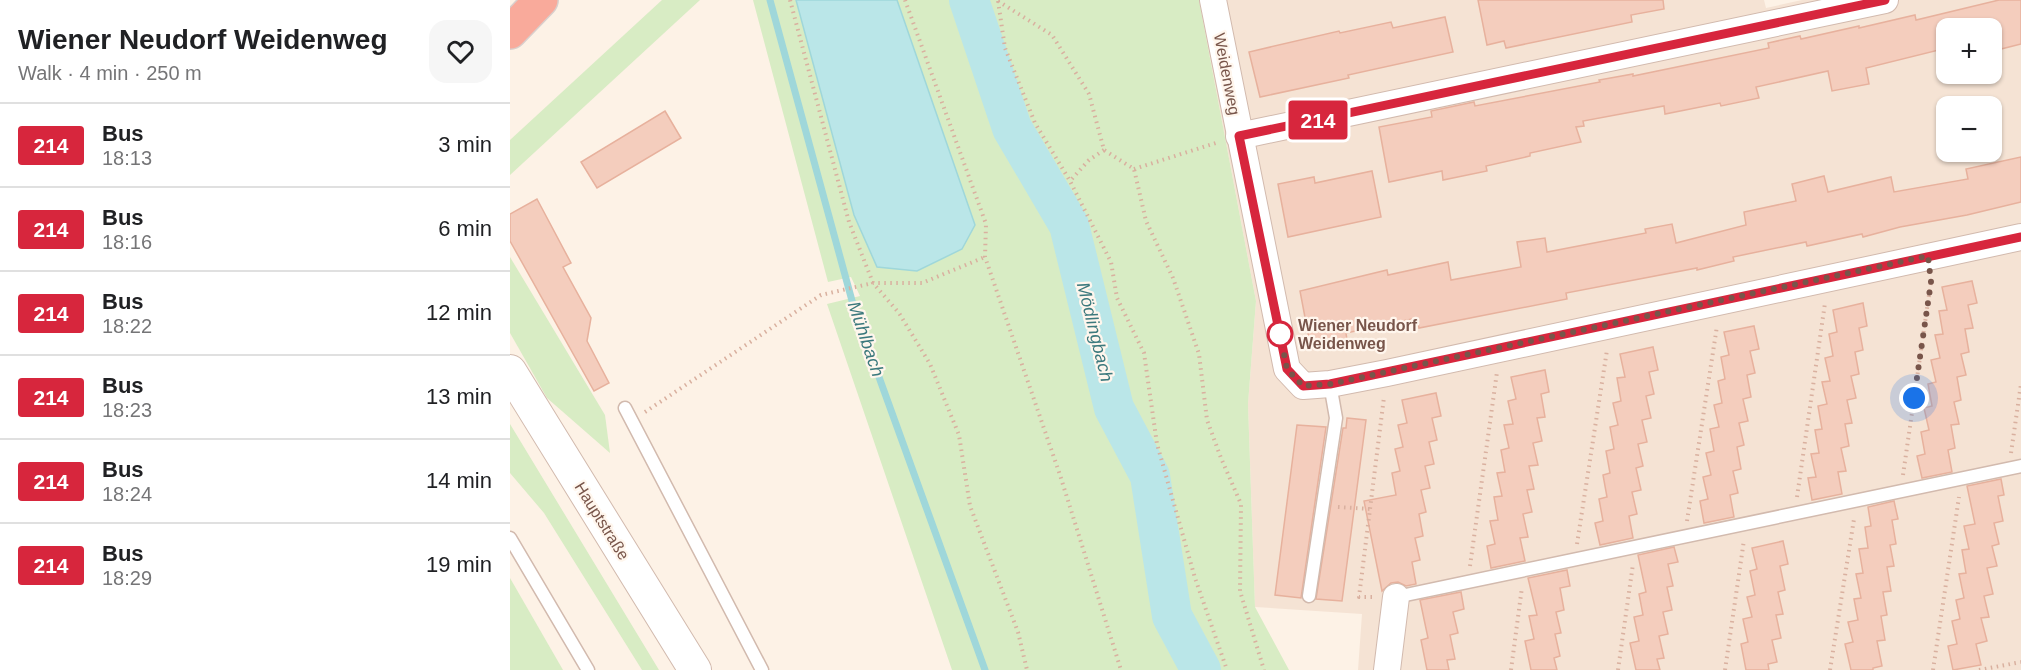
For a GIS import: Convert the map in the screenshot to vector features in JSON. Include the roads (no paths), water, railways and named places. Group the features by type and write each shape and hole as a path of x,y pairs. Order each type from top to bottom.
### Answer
{"highway":[{"path":"510,32 541,0"}],"street":[{"name":"Weidenweg","path":"1213,0 1239,136 1885,0"},
{"path":"1239,136 1287,369 1303,386 1330,384 1387,373 2021,237"},
{"name":"Hauptstraße","path":"510,371 695,670"},
{"path":"1386,670 1396,597"}],"lane":[{"path":"1309,596 1336,418 1330,384"},
{"path":"625,408 762,670"},
{"path":"1396,597 2015,467"},
{"path":"510,538 588,670"}],"water":[{"path":"796,0 897,0 975,225 962,249 917,271 877,267 854,215"}],"waterway":[{"name":"Mühlbach","path":"770,0 854,308 985,670"},
{"name":"Mödlingbach","path":"969,0 1012,128 1069,225 1114,408 1150,476 1172,616 1201,670"}],"place":[{"name":"Wiener Neudorf Weidenweg","path":"1280,334"}]}
